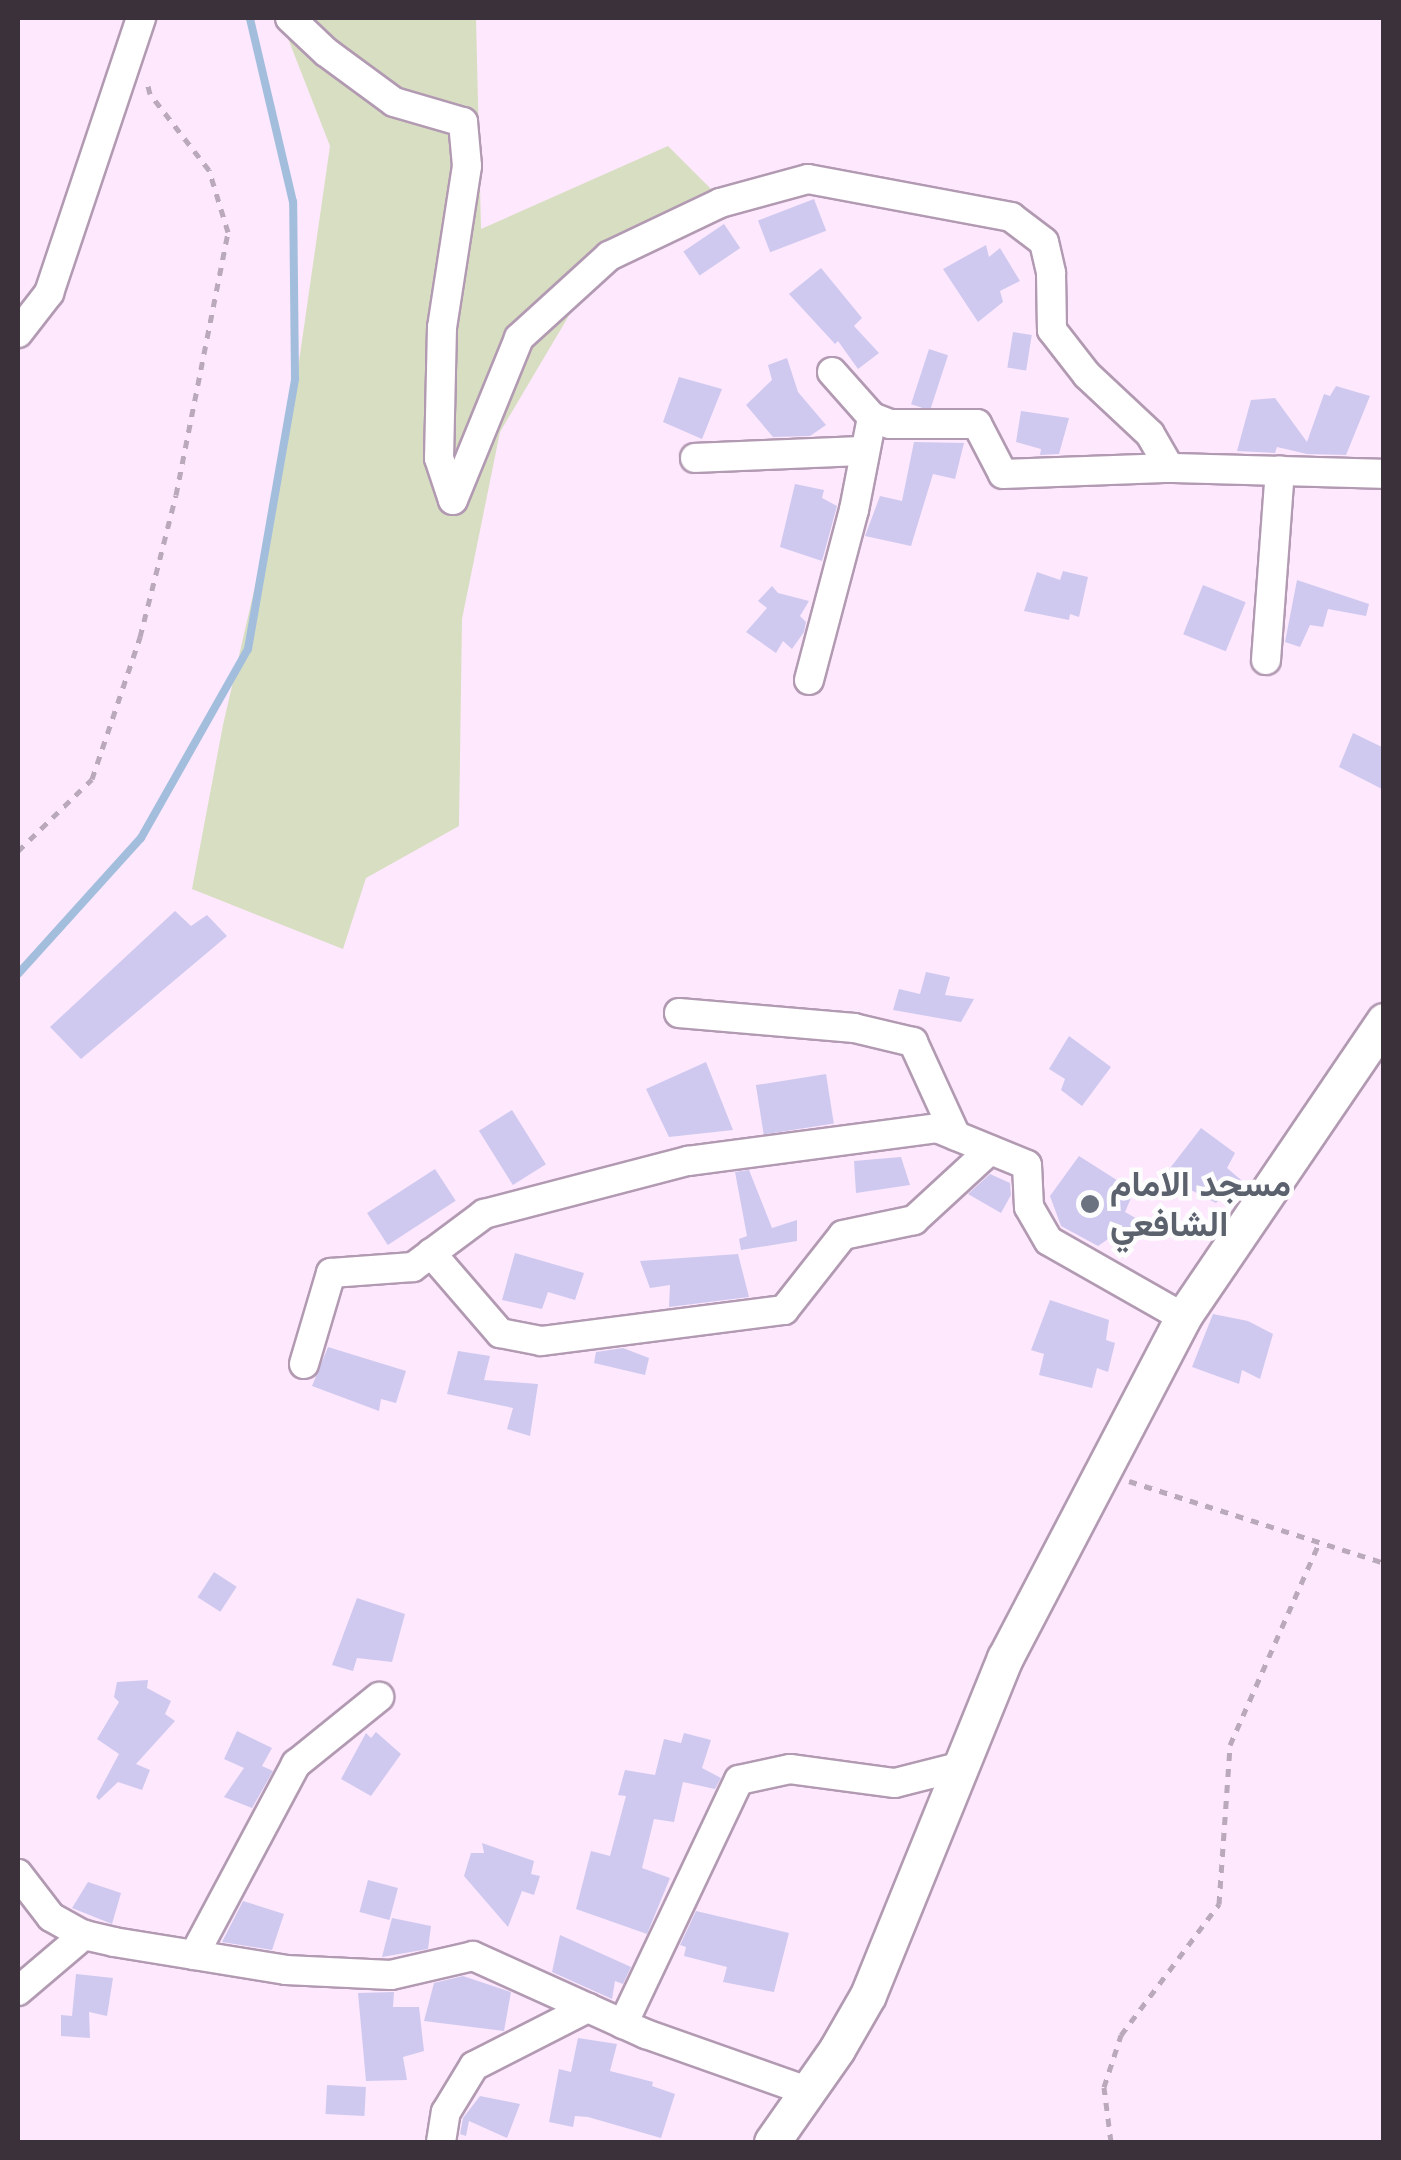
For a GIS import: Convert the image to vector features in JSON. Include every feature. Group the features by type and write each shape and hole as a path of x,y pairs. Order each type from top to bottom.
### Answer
{"street":[{"path":"18,334 49,293 141,18"},
{"path":"290,18 326,52 394,102 463,122 466,166 442,328 439,458 453,500 519,338 609,256 720,203 808,179 1011,217 1044,242 1051,272 1052,330 1086,375 1150,434 1170,468"},
{"path":"832,372 872,417 890,424 977,424 1004,474 1170,468 1384,474"},
{"path":"809,680 872,417"},
{"path":"695,458 865,451"},
{"path":"1266,660 1280,471"},
{"path":"679,1013 854,1028 913,1042 956,1136"},
{"path":"772,2142 804,2090 837,2049 868,1995 1005,1658 1183,1317 1384,1021"},
{"path":"304,1364 332,1273 412,1267 484,1214 688,1161 938,1128 1027,1166 1029,1207 1050,1241 1183,1317"},
{"path":"431,1253 500,1333 541,1341 784,1310 844,1235 914,1220 990,1150"},
{"path":"194,1955 296,1764 379,1697"},
{"path":"623,2024 739,1780 790,1769 895,1783 958,1767"},
{"path":"18,1874 50,1917 84,1935 286,1970 391,1975 472,1956 623,2024 804,2090"},
{"path":"18,1991 84,1935"},
{"path":"441,2142 446,2112 474,2066 588,2008"}],"path":[{"path":"18,850 92,779 140,636 176,495 228,232 209,170 150,94 146,79"},
{"path":"1102,1472 1384,1564"},
{"path":"1110,2142 1104,2088 1121,2035 1219,1904 1230,1746 1319,1543"}],"green space":[{"path":"280,18 476,18 481,229 668,146 714,192 587,285 500,432 462,619 459,826 366,878 343,949 192,889 223,725 286,452 330,146"}],"building":[{"path":"814,199 826,231 770,252 758,221"},
{"path":"724,224 740,248 700,275 683,251"},
{"path":"986,245 989,257 1000,248 1020,281 1000,291 1003,302 978,322 943,269"},
{"path":"821,268 862,318 854,326 879,353 858,369 838,341 835,344 789,294"},
{"path":"1013,332 1032,335 1026,371 1007,368"},
{"path":"929,349 948,355 930,410 911,404"},
{"path":"787,358 798,392 826,425 810,436 773,437 746,405 772,380 768,365"},
{"path":"679,377 722,389 702,439 663,422"},
{"path":"1336,386 1370,396 1346,455 1307,454 1277,447 1275,453 1237,451 1251,400 1275,398 1307,442 1324,394 1330,396"},
{"path":"1021,411 1069,418 1059,454 1040,455 1041,449 1016,442"},
{"path":"914,442 964,443 955,479 933,474 911,546 865,536 880,496 902,501"},
{"path":"795,484 824,490 822,498 837,506 822,561 780,547"},
{"path":"1063,571 1088,577 1079,617 1070,614 1069,620 1024,611 1037,572 1060,580"},
{"path":"1297,580 1369,604 1366,616 1328,609 1323,627 1310,625 1300,647 1285,642"},
{"path":"1203,585 1246,602 1226,651 1183,634"},
{"path":"772,586 778,593 809,601 800,616 806,622 804,632 792,649 783,641 776,653 746,632 767,608 758,601"},
{"path":"1353,733 1384,748 1384,790 1339,767"},
{"path":"175,911 191,926 207,915 227,936 81,1059 50,1027"},
{"path":"926,972 950,977 945,995 974,999 961,1022 893,1010 899,989 920,994"},
{"path":"1069,1036 1111,1067 1082,1106 1061,1090 1065,1079 1049,1069"},
{"path":"706,1062 733,1130 669,1137 646,1089"},
{"path":"826,1074 834,1123 764,1134 756,1085"},
{"path":"512,1110 546,1164 513,1185 479,1131"},
{"path":"1201,1128 1235,1153 1227,1168 1247,1185 1241,1193 1226,1192 1216,1203 1164,1176"},
{"name":"مسجد الامام الشافعي","path":"1079,1156 1134,1191 1125,1212 1139,1220 1137,1238 1125,1243 1111,1237 1098,1246 1061,1226 1050,1196"},
{"path":"901,1157 910,1185 856,1193 854,1161"},
{"path":"435,1169 456,1201 388,1245 367,1213"},
{"path":"749,1170 772,1228 797,1220 797,1241 741,1250 739,1239 747,1236 735,1172"},
{"path":"990,1174 1010,1183 1011,1195 1001,1213 968,1194"},
{"path":"515,1253 584,1273 575,1300 548,1292 542,1309 502,1300"},
{"path":"738,1254 749,1297 669,1307 670,1285 650,1288 640,1261"},
{"path":"1050,1300 1109,1320 1106,1340 1115,1343 1108,1372 1097,1368 1092,1388 1039,1375 1044,1354 1031,1350"},
{"path":"1213,1314 1248,1321 1273,1334 1260,1379 1242,1370 1239,1384 1192,1367"},
{"path":"328,1347 406,1371 396,1403 381,1399 379,1411 312,1386"},
{"path":"623,1348 649,1358 645,1375 594,1363 596,1352"},
{"path":"458,1351 490,1356 484,1380 538,1384 530,1436 507,1429 513,1408 447,1394"},
{"path":"214,1572 237,1587 220,1612 198,1597"},
{"path":"357,1598 405,1614 392,1662 357,1658 353,1671 332,1665"},
{"path":"148,1680 147,1688 171,1701 165,1714 175,1721 136,1764 150,1770 142,1790 118,1782 99,1800 96,1797 119,1754 97,1739 119,1702 114,1697 117,1682"},
{"path":"237,1731 272,1748 262,1766 273,1771 252,1808 224,1797 244,1768 224,1759"},
{"path":"376,1732 401,1754 371,1796 341,1779 366,1733 371,1738"},
{"path":"684,1733 711,1740 702,1768 721,1778 715,1789 683,1782 674,1822 654,1819 642,1868 670,1878 647,1934 576,1909 591,1851 610,1856 626,1796 618,1795 625,1770 655,1775 664,1739 681,1743"},
{"path":"482,1843 534,1861 531,1874 540,1876 534,1895 522,1891 508,1927 464,1876 471,1853 484,1853"},
{"path":"368,1880 398,1888 389,1920 359,1912"},
{"path":"88,1882 121,1893 112,1924 72,1908"},
{"path":"243,1901 284,1914 272,1950 222,1942"},
{"path":"696,1911 789,1933 774,1992 723,1982 727,1967 684,1956 686,1947 680,1945"},
{"path":"392,1918 431,1926 428,1949 382,1957"},
{"path":"560,1935 631,1967 623,1984 615,1981 612,1999 552,1972"},
{"path":"76,1974 113,1978 107,2016 89,2012 90,2038 61,2036 61,2015 72,2016"},
{"path":"463,1976 511,1992 504,2031 424,2021 434,1983"},
{"path":"394,1992 393,2007 419,2007 424,2051 403,2057 407,2080 366,2081 358,1993"},
{"path":"578,2038 617,2044 610,2071 653,2082 652,2086 675,2094 661,2138 588,2117 575,2116 573,2127 549,2122 559,2069 571,2072"},
{"path":"327,2085 366,2087 364,2116 325,2114"},
{"path":"480,2096 520,2104 507,2138 469,2121 466,2136 460,2134 463,2118"}],"waterway":[{"path":"18,974 141,838 248,649 295,379 293,202 250,18"}],"place":[{"name":"مسجد الامام الشافعي","path":"1090,1204"}]}
